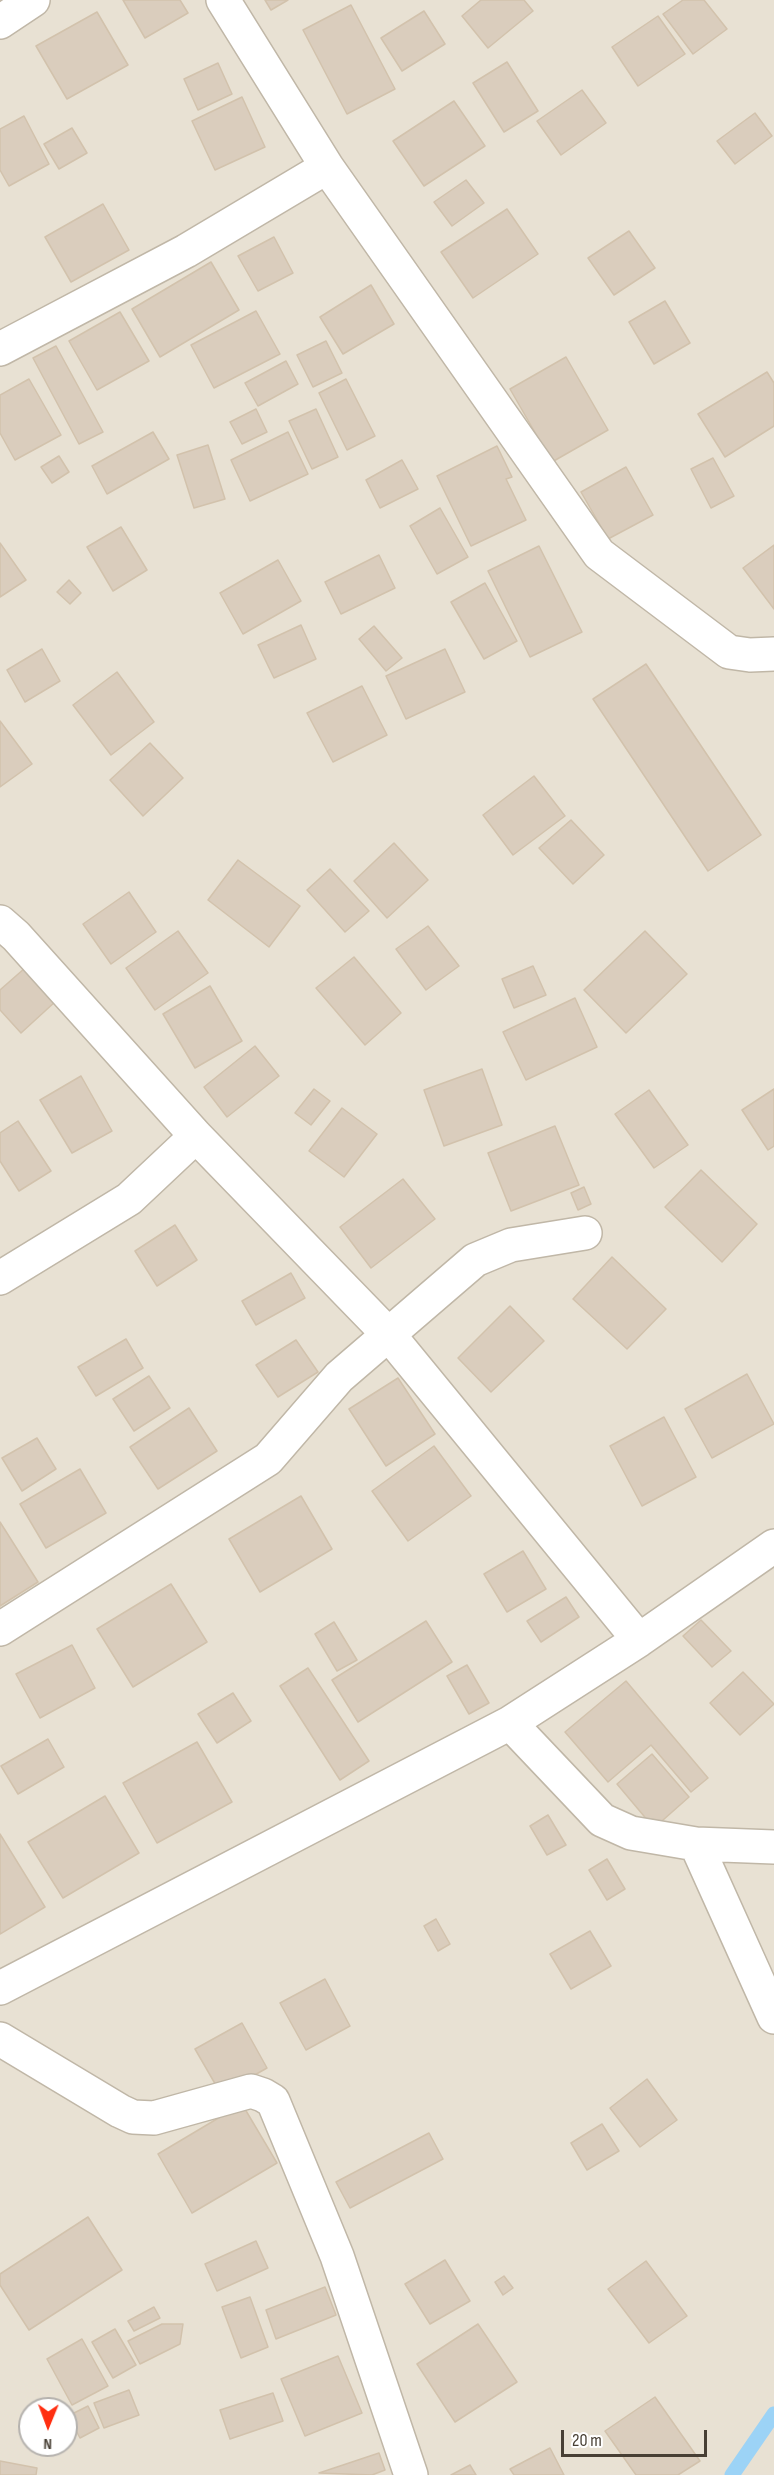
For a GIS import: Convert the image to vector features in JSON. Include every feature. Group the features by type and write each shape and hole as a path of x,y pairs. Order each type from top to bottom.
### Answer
{"street":[{"path":"0,22 33,0"},
{"path":"223,0 327,168 599,554 729,652 750,655 774,654"},
{"path":"0,349 186,251 327,168"},
{"path":"5,936 389,1335 639,1640"},
{"path":"0,1278 129,1199 196,1136"},
{"path":"0,1629 268,1459 339,1377 475,1260 511,1245 585,1233"},
{"path":"0,1988 510,1723 639,1640 774,1546"},
{"path":"510,1723 602,1820 631,1833 696,1844 774,1847"},
{"path":"696,1844 774,2017"},
{"path":"0,2039 133,2117 154,2118 251,2091 273,2101 337,2256 411,2475"}],"shaded area":[{"path":"0,0 774,0 774,2475 0,2475"}],"building":[{"path":"123,0 180,0 188,13 145,38"},
{"path":"265,0 288,0 271,10"},
{"path":"481,0 524,0 533,11 488,48 462,16"},
{"path":"683,0 704,0 727,29 693,54 663,14"},
{"path":"351,5 395,89 347,114 303,30"},
{"path":"424,11 445,44 402,71 381,38"},
{"path":"97,12 128,65 67,99 36,46"},
{"path":"658,16 685,54 638,86 612,47"},
{"path":"507,62 538,111 504,132 473,83"},
{"path":"218,63 232,94 198,110 184,79"},
{"path":"582,90 606,123 561,155 537,121"},
{"path":"242,97 265,147 215,170 192,121"},
{"path":"454,101 485,146 424,186 393,141"},
{"path":"755,113 772,136 735,164 717,141"},
{"path":"24,116 49,164 9,186 0,170 0,129"},
{"path":"72,128 87,153 59,169 44,144"},
{"path":"466,180 484,203 452,226 434,202"},
{"path":"103,204 129,250 71,282 45,237"},
{"path":"507,209 538,254 473,298 441,252"},
{"path":"629,231 655,268 614,295 588,258"},
{"path":"274,237 293,273 258,291 238,256"},
{"path":"211,262 239,310 160,357 132,309"},
{"path":"371,285 394,324 343,354 320,317"},
{"path":"665,301 690,343 654,364 629,322"},
{"path":"256,311 280,354 214,388 191,345"},
{"path":"120,312 149,361 97,390 69,341"},
{"path":"326,341 342,373 313,387 297,355"},
{"path":"56,346 103,432 79,444 33,358"},
{"path":"566,357 608,430 552,462 510,389"},
{"path":"286,361 298,384 258,406 245,383"},
{"path":"767,372 774,383 774,426 725,457 698,414"},
{"path":"29,379 61,435 15,460 0,433 0,395"},
{"path":"346,379 375,436 347,450 319,393"},
{"path":"256,409 267,432 242,444 230,422"},
{"path":"316,409 338,457 312,469 289,421"},
{"path":"153,432 169,459 107,494 92,466"},
{"path":"288,432 308,474 250,501 231,460"},
{"path":"208,445 225,499 194,508 177,455"},
{"path":"497,446 512,477 506,479 526,520 471,546 437,476"},
{"path":"59,456 69,472 52,483 41,467"},
{"path":"713,458 734,496 711,508 691,469"},
{"path":"402,460 418,489 380,508 366,480"},
{"path":"626,467 653,515 608,539 581,492"},
{"path":"440,508 468,557 437,574 410,526"},
{"path":"121,527 147,570 113,591 87,547"},
{"path":"0,543 26,580 0,597"},
{"path":"774,545 774,609 743,568"},
{"path":"539,546 582,632 530,657 488,571"},
{"path":"379,555 395,588 341,614 325,582"},
{"path":"278,560 301,601 243,634 220,593"},
{"path":"69,580 81,593 70,604 57,592"},
{"path":"485,583 517,641 484,659 451,602"},
{"path":"301,625 316,659 274,678 258,645"},
{"path":"374,626 402,658 386,671 359,639"},
{"path":"42,649 60,681 25,702 7,670"},
{"path":"445,649 465,692 406,719 386,676"},
{"path":"646,664 761,835 708,871 593,699"},
{"path":"117,672 154,722 111,755 73,705"},
{"path":"362,686 387,735 333,762 307,713"},
{"path":"0,721 32,764 0,787"},
{"path":"150,743 183,778 143,816 110,780"},
{"path":"534,776 565,816 513,855 483,815"},
{"path":"571,820 604,855 573,884 539,848"},
{"path":"394,843 428,880 387,918 354,881"},
{"path":"238,860 300,906 269,947 208,900"},
{"path":"330,869 369,911 345,932 307,890"},
{"path":"129,892 156,932 111,964 83,924"},
{"path":"428,926 459,966 426,990 396,949"},
{"path":"178,931 208,973 155,1010 126,968"},
{"path":"645,931 687,974 626,1033 584,990"},
{"path":"354,957 401,1013 365,1045 316,988"},
{"path":"533,966 546,995 514,1008 502,979"},
{"path":"25,968 56,1001 21,1033 0,1010 0,990"},
{"path":"210,986 242,1041 195,1068 163,1014"},
{"path":"575,998 597,1047 526,1080 503,1032"},
{"path":"255,1046 279,1076 227,1117 204,1087"},
{"path":"482,1069 502,1125 444,1146 424,1090"},
{"path":"81,1076 112,1131 72,1153 40,1100"},
{"path":"314,1089 330,1101 311,1125 295,1113"},
{"path":"774,1089 774,1146 768,1150 742,1110"},
{"path":"649,1090 688,1145 654,1168 615,1114"},
{"path":"342,1108 377,1134 344,1177 309,1151"},
{"path":"18,1121 51,1171 19,1191 0,1161 0,1133"},
{"path":"555,1126 579,1185 511,1211 488,1153"},
{"path":"701,1170 757,1224 722,1262 665,1207"},
{"path":"403,1179 435,1219 371,1268 340,1227"},
{"path":"584,1187 591,1204 578,1210 571,1193"},
{"path":"175,1225 197,1260 157,1286 135,1251"},
{"path":"612,1257 666,1309 627,1349 573,1299"},
{"path":"291,1273 305,1298 256,1325 242,1301"},
{"path":"510,1306 544,1341 491,1392 458,1358"},
{"path":"126,1339 143,1368 96,1396 78,1367"},
{"path":"296,1340 318,1372 278,1397 256,1365"},
{"path":"747,1374 774,1424 712,1458 685,1409"},
{"path":"149,1376 170,1408 134,1431 113,1399"},
{"path":"398,1378 435,1434 386,1466 349,1409"},
{"path":"189,1408 217,1451 158,1489 130,1447"},
{"path":"664,1417 696,1477 642,1506 610,1446"},
{"path":"37,1438 56,1469 22,1491 2,1458"},
{"path":"434,1446 471,1496 408,1541 372,1491"},
{"path":"80,1469 106,1513 46,1548 20,1504"},
{"path":"301,1496 332,1549 260,1592 229,1539"},
{"path":"0,1522 38,1582 0,1606"},
{"path":"523,1551 546,1589 507,1612 484,1574"},
{"path":"171,1584 207,1642 133,1687 97,1629"},
{"path":"566,1597 579,1617 541,1642 527,1621"},
{"path":"701,1620 731,1651 712,1667 683,1636"},
{"path":"426,1621 452,1662 358,1722 332,1680"},
{"path":"334,1622 357,1660 337,1671 315,1634"},
{"path":"72,1645 95,1688 40,1718 16,1674"},
{"path":"467,1665 489,1703 469,1714 447,1676"},
{"path":"308,1668 369,1761 340,1780 280,1686"},
{"path":"743,1672 774,1704 740,1735 710,1703"},
{"path":"626,1681 708,1778 691,1792 651,1745 608,1782 565,1732"},
{"path":"233,1693 251,1721 217,1743 198,1714"},
{"path":"48,1739 64,1767 18,1794 1,1766"},
{"path":"197,1742 232,1802 157,1843 123,1783"},
{"path":"652,1754 689,1797 654,1828 617,1784"},
{"path":"105,1796 139,1853 63,1898 28,1842"},
{"path":"548,1815 566,1845 547,1855 530,1826"},
{"path":"0,1834 45,1907 0,1934"},
{"path":"607,1859 625,1889 607,1900 589,1870"},
{"path":"436,1919 450,1944 438,1951 424,1926"},
{"path":"590,1931 611,1966 571,1989 550,1954"},
{"path":"325,1979 350,2026 306,2050 280,2003"},
{"path":"242,2023 267,2068 221,2094 195,2049"},
{"path":"647,2079 677,2120 640,2147 610,2108"},
{"path":"242,2104 277,2163 192,2213 158,2154"},
{"path":"602,2124 619,2151 587,2170 571,2143"},
{"path":"429,2133 443,2159 350,2208 336,2182"},
{"path":"88,2217 122,2270 29,2330 0,2285 0,2274"},
{"path":"256,2241 268,2268 217,2291 205,2264"},
{"path":"445,2260 470,2301 430,2324 405,2284"},
{"path":"646,2261 687,2316 649,2343 608,2289"},
{"path":"504,2276 513,2288 503,2295 495,2282"},
{"path":"325,2287 336,2315 276,2339 266,2310"},
{"path":"250,2297 268,2347 241,2358 222,2307"},
{"path":"154,2307 160,2318 134,2331 128,2321"},
{"path":"162,2324 183,2324 180,2344 140,2364 128,2341"},
{"path":"478,2324 517,2382 455,2422 417,2364"},
{"path":"115,2329 136,2365 113,2378 92,2342"},
{"path":"82,2339 108,2386 78,2402 78,2397 68,2397 47,2359"},
{"path":"338,2356 362,2413 305,2436 281,2379"},
{"path":"129,2390 139,2415 104,2428 94,2403"},
{"path":"273,2393 283,2421 230,2439 220,2410"},
{"path":"655,2397 700,2461 678,2475 636,2475 605,2431"},
{"path":"88,2406 99,2428 80,2438 78,2434 78,2411"},
{"path":"550,2448 564,2475 514,2475 510,2469"},
{"path":"379,2453 385,2470 372,2475 319,2473"},
{"path":"0,2461 37,2468 36,2475 0,2475"},
{"path":"470,2465 476,2475 451,2475"}],"waterway":[{"path":"732,2475 774,2414"}]}
